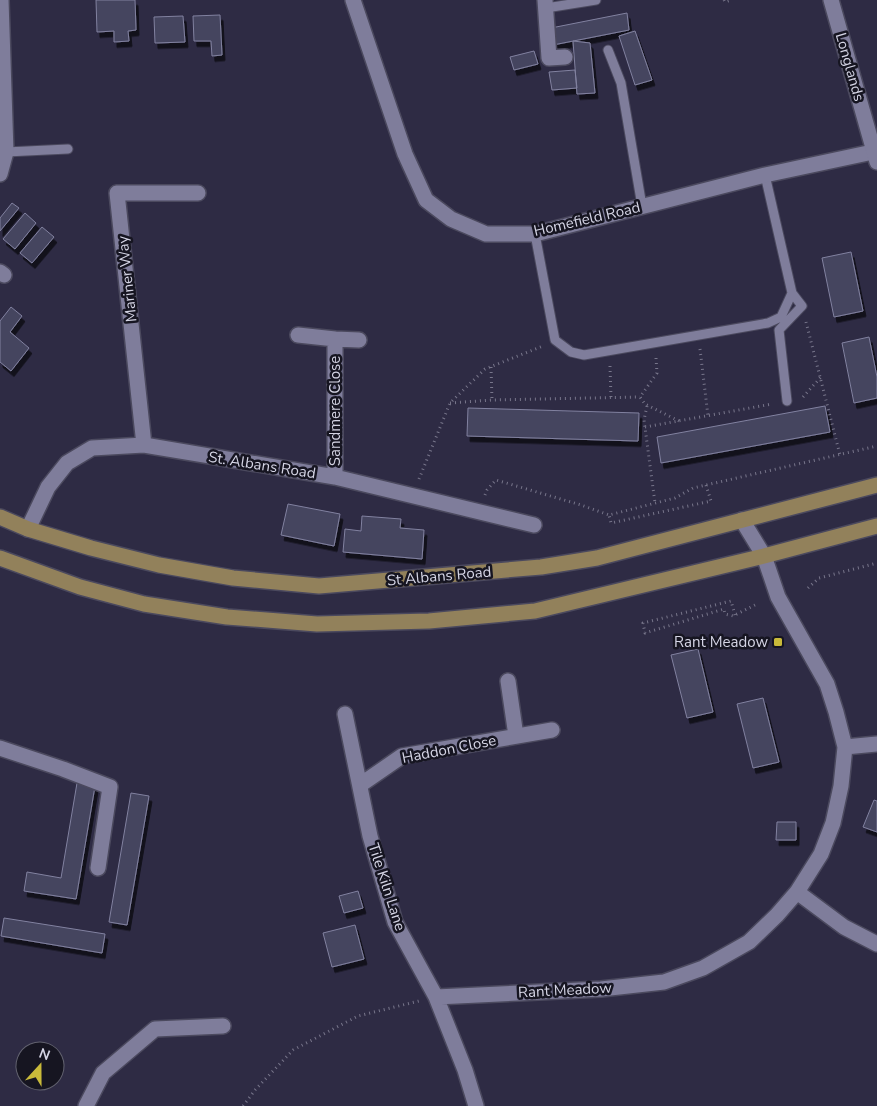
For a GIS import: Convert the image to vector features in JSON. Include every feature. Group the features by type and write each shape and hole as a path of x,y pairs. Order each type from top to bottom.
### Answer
{"main road":[{"name":"St Albans Road","path":"0,517 91,548 159,565 233,578 320,586 541,568 597,558 877,485"},
{"path":"0,558 80,587 144,604 228,617 318,624 429,621 535,611 764,556 877,526"}],"street":[{"path":"0,174 6,152 3,134 1,0"},
{"name":"Homefield Road","path":"353,0 404,154 426,200 451,219 486,234 535,234 765,175 876,155"},
{"name":"Longlands","path":"830,0 876,155"},
{"path":"546,4 549,58 564,57"},
{"name":"Mariner Way","path":"144,445 117,193 198,193"},
{"path":"298,336 335,339"},
{"name":"Sandmere Close","path":"335,477 335,339 359,340"},
{"name":"St. Albans Road","path":"28,528 48,487 67,463 92,448 144,445 335,477 534,525"},
{"name":"Rant Meadow","path":"436,997 601,989 664,982 704,968 749,942 778,915 797,892 821,854 833,823 841,786 845,747 827,684 778,597 764,556 742,520"},
{"name":"Haddon Close","path":"508,680 516,736"},
{"name":"Tile Kiln Lane","path":"345,714 370,836 395,922 436,997 465,1070 476,1106"},
{"name":"Haddon Close","path":"360,784 402,756 552,730"},
{"path":"845,747 877,744"},
{"path":"0,748 110,787 98,868"},
{"path":"797,892 844,927 877,944"},
{"path":"86,1106 103,1073 155,1028 223,1026"}],"lane":[{"path":"546,4 596,0"},
{"path":"608,50 621,83 642,206"},
{"path":"6,152 68,149"},
{"path":"765,175 792,293 802,306 779,330 787,402"},
{"path":"535,234 555,340 571,352 584,355 768,323 780,317 792,293"}],"path":[{"path":"724,0 725,2 731,0"},
{"path":"802,306 840,455"},
{"path":"698,335 708,416"},
{"path":"412,496 450,403 485,369 555,340"},
{"path":"640,397 657,373 655,342"},
{"path":"609,350 612,398"},
{"path":"491,367 492,400"},
{"path":"645,427 802,398 821,377"},
{"path":"450,403 492,400 640,397"},
{"path":"640,397 645,404 679,421"},
{"path":"647,406 644,420 655,503"},
{"path":"481,512 487,490 496,480 609,515 675,498 693,488 877,446"},
{"path":"609,515 611,523 711,501 706,486"},
{"path":"808,588 819,578 877,564"},
{"path":"735,615 731,601 643,623 645,633 724,609 725,614 733,616 735,615 755,605"},
{"path":"243,1106 255,1090 293,1050 358,1016 436,997"}],"building":[{"path":"96,0 135,0 136,30 128,31 129,41 114,42 114,31 97,32"},
{"path":"627,13 629,30 553,45 551,28"},
{"path":"220,15 222,55 212,56 211,41 194,41 193,16"},
{"path":"183,16 185,42 155,43 154,17"},
{"path":"635,31 652,80 635,85 619,36"},
{"path":"573,41 590,43 595,93 577,94"},
{"path":"534,51 538,64 514,70 510,57"},
{"path":"575,70 577,88 552,90 549,72"},
{"path":"12,203 19,208 0,231 0,218"},
{"path":"25,213 36,223 15,249 3,239"},
{"path":"42,227 54,237 32,263 20,253"},
{"path":"851,252 863,311 834,317 822,258"},
{"path":"11,307 22,316 10,332 29,348 11,371 0,362 0,321"},
{"path":"869,337 877,377 877,398 854,403 842,343"},
{"path":"825,406 830,432 661,463 657,437"},
{"path":"468,408 639,413 638,441 467,436"},
{"path":"288,504 340,514 334,546 281,535"},
{"path":"362,516 401,519 400,528 424,530 422,559 343,552 345,529 361,531"},
{"path":"698,649 713,712 687,718 671,655"},
{"path":"763,698 779,762 753,768 737,704"},
{"path":"77,783 95,786 76,899 24,891 27,872 61,878"},
{"path":"131,793 149,796 127,925 109,922"},
{"path":"874,800 877,801 877,832 863,827"},
{"path":"777,822 796,822 796,840 776,840"},
{"path":"358,891 363,908 344,913 339,896"},
{"path":"4,918 105,934 102,953 1,936"},
{"path":"355,925 364,959 332,967 323,933"}],"place":[{"name":"Rant Meadow","path":"778,642"}]}
